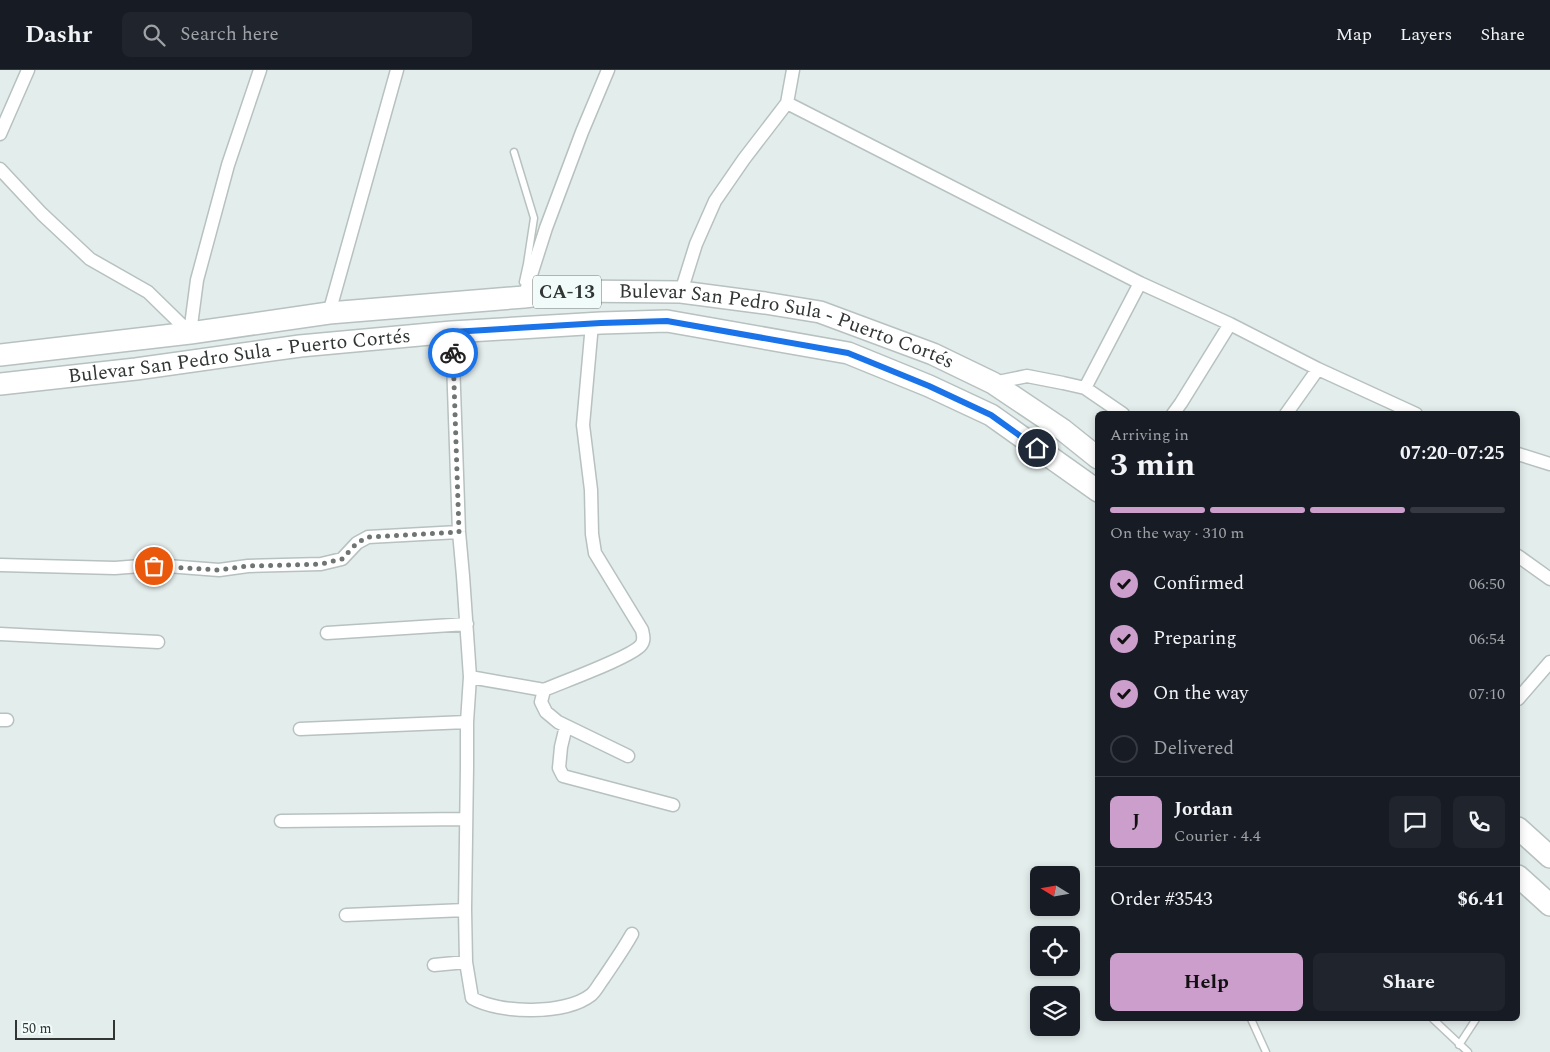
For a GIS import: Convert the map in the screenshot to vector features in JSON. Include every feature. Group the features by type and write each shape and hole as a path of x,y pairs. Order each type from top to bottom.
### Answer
{"highway":[{"name":"Bulevar San Pedro Sula - Puerto Cortés","path":"0,355 329,313 572,291 681,292 820,312 933,354 993,383 1063,430 1095,456"},
{"name":"Bulevar San Pedro Sula - Puerto Cortés","path":"0,384 136,369 300,346 452,332 667,321 848,353 929,386 991,415 1095,490"},
{"path":"1520,830 1550,857"},
{"path":"1520,878 1550,905"}],"street":[{"path":"0,134 28,70"},
{"path":"190,332 197,280 228,165 260,70"},
{"path":"329,313 397,70"},
{"path":"521,297 582,132 608,70"},
{"path":"681,292 696,244 715,201 744,158 786,103 793,70"},
{"path":"786,103 1140,283 1230,324 1318,369 1409,411"},
{"path":"0,169 42,214 90,259 148,292 190,332"},
{"path":"1085,388 1140,283"},
{"path":"470,677 544,690 622,657 641,646 644,638 642,630 595,554 592,534 591,490 583,425 592,324"},
{"path":"1175,411 1230,324"},
{"path":"452,332 459,532 470,677 467,722 465,910 466,962 472,998 480,1003 529,1010 573,1004 592,994 632,934"},
{"path":"1288,411 1318,369"},
{"path":"993,383 1027,376 1063,383 1085,388 1119,411"},
{"path":"1520,455 1550,464"},
{"path":"0,565 115,568 154,566 218,570 257,565 321,564 342,559 357,543 368,537 459,532"},
{"path":"1520,557 1550,579"},
{"path":"327,632 466,624"},
{"path":"0,634 158,642"},
{"path":"1520,697 1550,662"},
{"path":"544,690 541,702 546,712 558,722 628,756"},
{"path":"300,729 467,722"},
{"path":"566,726 559,768 563,776 673,805"},
{"path":"280,820 465,818"},
{"path":"346,915 465,910"},
{"path":"434,965 466,962"}],"lane":[{"path":"514,152 534,218 528,264 521,297"},
{"path":"1252,1021 1266,1052"},
{"path":"1435,1021 1468,1052"},
{"path":"1459,1044 1475,1021"}],"way so far":[{"path":"154,566 218,570 248,566 321,564 342,559 357,543 368,537 459,532 453,353"}],"route":[{"path":"453,353 452,332 667,321 848,353 929,386 991,415 1037,448"}]}
